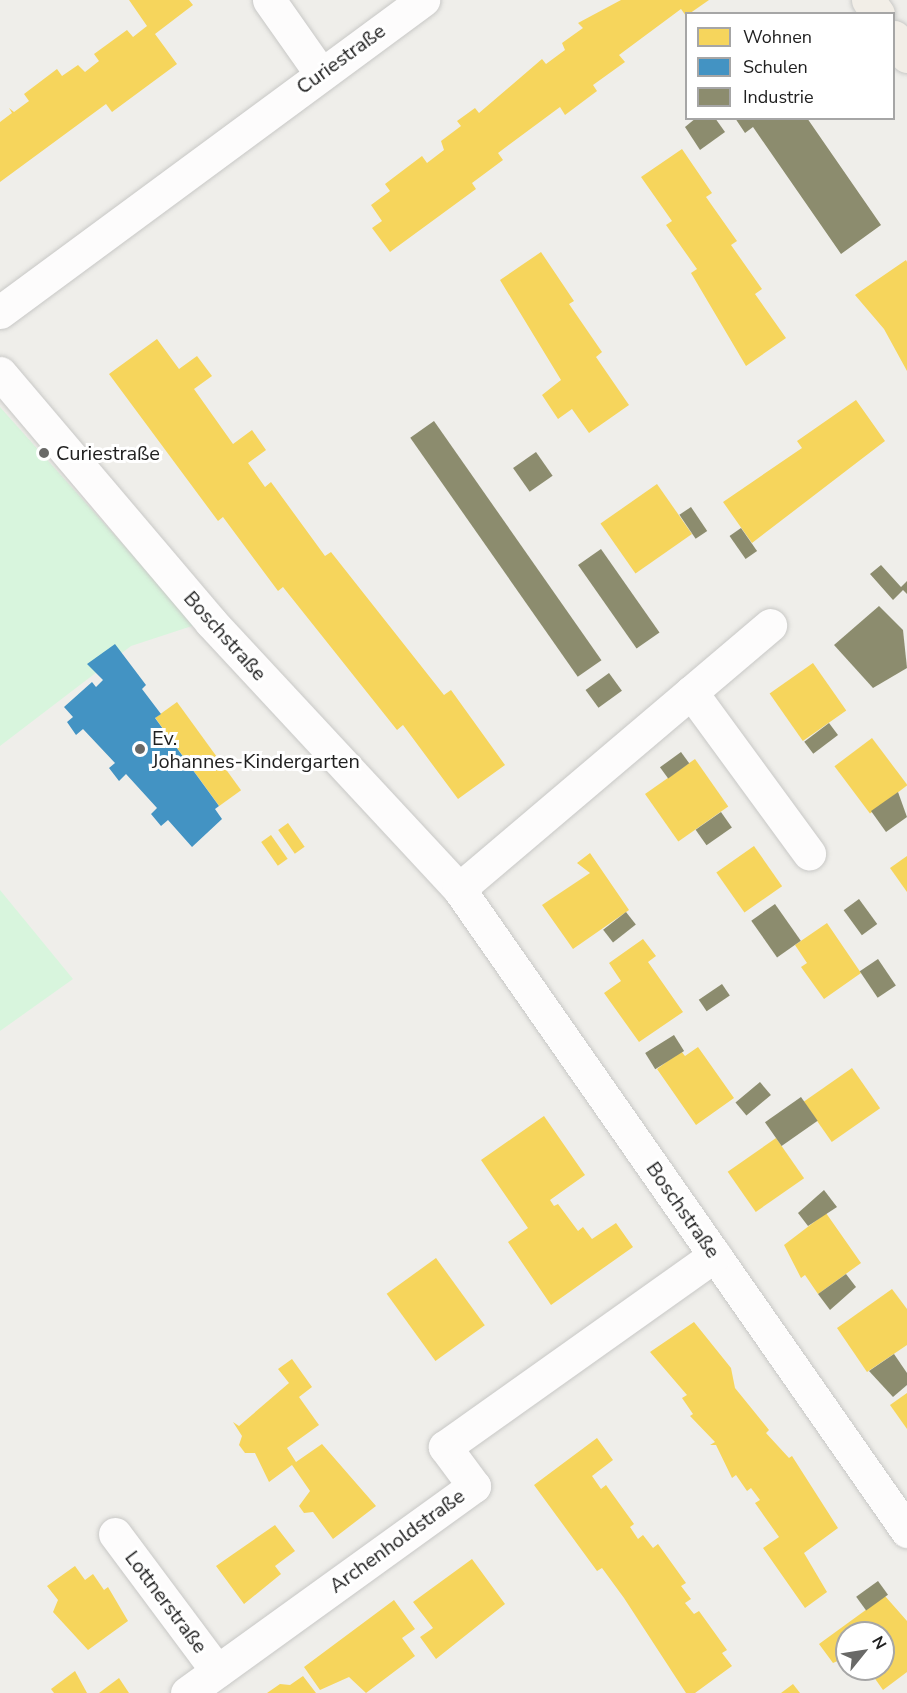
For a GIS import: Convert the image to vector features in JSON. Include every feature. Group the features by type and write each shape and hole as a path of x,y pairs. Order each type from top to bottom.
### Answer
{"main road":[{"path":"895,38 907,56"}],"street":[{"path":"269,0 321,74"},
{"name":"Curiestraße","path":"0,312 423,0"},
{"name":"Boschstraße","path":"0,373 211,622 459,890 907,1531"},
{"path":"459,890 770,625"},
{"path":"691,692 809,853"},
{"name":"Archenholdstraße","path":"187,1693 474,1486 445,1447 715,1256"},
{"name":"Lottnerstraße","path":"116,1534 217,1671"}],"green space":[{"path":"0,407 195,625 131,646 0,746"},
{"path":"0,890 73,979 0,1031"}],"building: Wohnen":[{"path":"129,0 189,0 193,5 155,34 177,64 112,112 106,104 0,182 0,122 12,113 9,108 14,112 29,101 24,94 57,69 62,76 78,65 85,72 99,61 94,54 127,30 133,37 147,26"},
{"path":"621,0 709,0 692,12 685,12 685,15 681,9 619,55 625,62 593,85 597,91 565,115 560,107 498,153 503,160 472,183 476,189 390,252 372,228 382,221 371,205 390,191 385,184 422,156 427,163 444,150 441,141 461,126 457,121 475,108 479,113 542,59 546,64 565,50 562,43 583,28 578,23"},
{"path":"682,149 712,193 706,197 737,241 731,245 762,289 755,294 786,338 746,366 691,273 697,269 666,225 672,221 641,177"},
{"path":"541,252 574,301 569,304 602,352 596,357 629,405 589,433 572,409 558,419 542,395 561,380 500,280"},
{"path":"906,260 907,371 884,329 855,295"},
{"path":"157,339 179,369 197,356 212,376 194,389 233,444 252,430 266,450 248,463 265,487 271,482 325,556 331,552 444,695 451,690 505,765 458,799 403,725 397,730 283,587 278,591 223,517 218,521 109,374"},
{"path":"856,400 885,441 752,543 723,502 802,448 797,441"},
{"path":"657,484 692,534 635,574 600,524"},
{"path":"813,663 846,711 803,741 770,693"},
{"path":"177,702 241,790 219,806 155,718"},
{"path":"872,738 907,786 870,813 834,766"},
{"path":"695,759 728,807 678,841 645,794"},
{"path":"288,823 305,847 295,854 278,830"},
{"path":"271,835 288,859 278,866 261,842"},
{"path":"754,846 782,886 744,913 716,872"},
{"path":"590,853 629,910 573,949 542,905 590,873 577,863"},
{"path":"907,856 907,892 890,868"},
{"path":"827,923 861,973 824,999 801,967 807,963 795,945"},
{"path":"643,939 656,956 648,962 683,1012 639,1042 604,993 621,981 609,963"},
{"path":"698,1047 734,1098 696,1125 657,1069 681,1051 685,1056"},
{"path":"852,1068 880,1108 832,1142 804,1102"},
{"path":"544,1116 585,1175 550,1200 554,1206 558,1204 578,1231 583,1227 592,1239 616,1223 633,1247 551,1305 508,1242 528,1228 481,1160"},
{"path":"776,1138 804,1178 756,1212 728,1172"},
{"path":"826,1213 861,1263 818,1294 805,1275 801,1278 784,1245"},
{"path":"436,1258 485,1325 435,1361 387,1294"},
{"path":"892,1289 907,1309 907,1345 867,1372 837,1328"},
{"path":"694,1322 731,1368 735,1388 769,1430 766,1433 789,1458 792,1456 838,1528 804,1553 827,1592 805,1608 763,1548 779,1537 755,1503 760,1500 751,1488 747,1491 736,1475 732,1478 716,1445 710,1445 715,1442 690,1416 693,1414 682,1398 687,1395 650,1352"},
{"path":"292,1359 312,1387 299,1397 319,1425 287,1448 296,1462 322,1444 376,1506 333,1539 313,1512 304,1513 299,1506 310,1491 292,1465 269,1482 255,1453 245,1453 239,1445 242,1436 233,1422 239,1426 289,1383 278,1369"},
{"path":"907,1393 907,1429 890,1405"},
{"path":"597,1438 613,1460 592,1476 601,1489 606,1485 634,1524 630,1527 638,1539 643,1535 653,1548 658,1544 686,1583 681,1586 691,1599 685,1603 694,1614 699,1611 727,1650 722,1653 732,1666 695,1693 686,1693 624,1598 602,1568 597,1571 534,1485"},
{"path":"275,1525 295,1551 275,1566 281,1574 244,1604 216,1566"},
{"path":"472,1559 505,1604 436,1659 420,1637 433,1628 413,1602"},
{"path":"75,1566 85,1580 93,1574 104,1590 108,1587 128,1621 88,1650 53,1612 58,1600 47,1586"},
{"path":"885,1596 907,1621 907,1672 895,1681 895,1621 851,1621"},
{"path":"394,1600 415,1629 402,1638 415,1656 366,1693 349,1677 320,1690 304,1667"},
{"path":"835,1632 835,1662 833,1663 819,1644"},
{"path":"75,1671 87,1693 54,1693 51,1689"},
{"path":"303,1676 316,1693 267,1693 280,1684 290,1685"},
{"path":"119,1678 129,1693 99,1693"},
{"path":"877,1681 895,1681 883,1690"},
{"path":"793,1684 800,1693 781,1693"}],"building: Schulen":[{"name":"Ev. Johannes-Kindergarten","path":"115,644 146,685 142,689 161,714 155,718 219,806 215,809 222,819 192,847 168,820 161,826 151,814 157,808 126,774 119,781 109,768 115,763 83,729 76,735 67,722 73,717 64,707 92,682 96,687 103,680 87,664"}],"building: Industrie":[{"path":"694,120 716,120 725,132 700,150 685,127"},
{"path":"736,120 808,120 881,225 841,254 753,127 745,133"},
{"path":"434,421 601,660 578,677 410,438"},
{"path":"536,452 553,476 530,492 513,468"},
{"path":"691,507 707,531 696,539 679,515"},
{"path":"741,528 757,551 746,559 730,536"},
{"path":"601,549 660,633 637,649 578,565"},
{"path":"881,565 901,587 907,581 907,594 903,590 893,600 870,574"},
{"path":"879,606 903,630 907,668 873,688 834,645"},
{"path":"609,673 622,691 598,708 586,690"},
{"path":"829,723 838,735 813,754 804,742"},
{"path":"681,752 689,763 668,779 660,767"},
{"path":"898,792 907,817 886,832 871,811"},
{"path":"721,812 732,828 707,845 696,830"},
{"path":"859,899 877,924 862,935 844,910"},
{"path":"775,904 801,941 777,957 751,921"},
{"path":"626,912 636,925 613,942 603,930"},
{"path":"878,959 896,986 878,998 860,971"},
{"path":"722,984 730,996 707,1011 699,1000"},
{"path":"674,1035 684,1051 655,1069 645,1053"},
{"path":"760,1082 771,1095 746,1116 735,1103"},
{"path":"801,1097 818,1121 782,1146 765,1122"},
{"path":"824,1190 837,1207 808,1226 798,1213"},
{"path":"846,1274 856,1287 830,1310 818,1294"},
{"path":"894,1354 907,1373 907,1385 893,1397 869,1371"},
{"path":"878,1581 888,1595 866,1611 856,1597"}],"place":[{"name":"Curiestraße","path":"44,453"},
{"name":"Ev. Johannes-Kindergarten","path":"140,749"}]}
